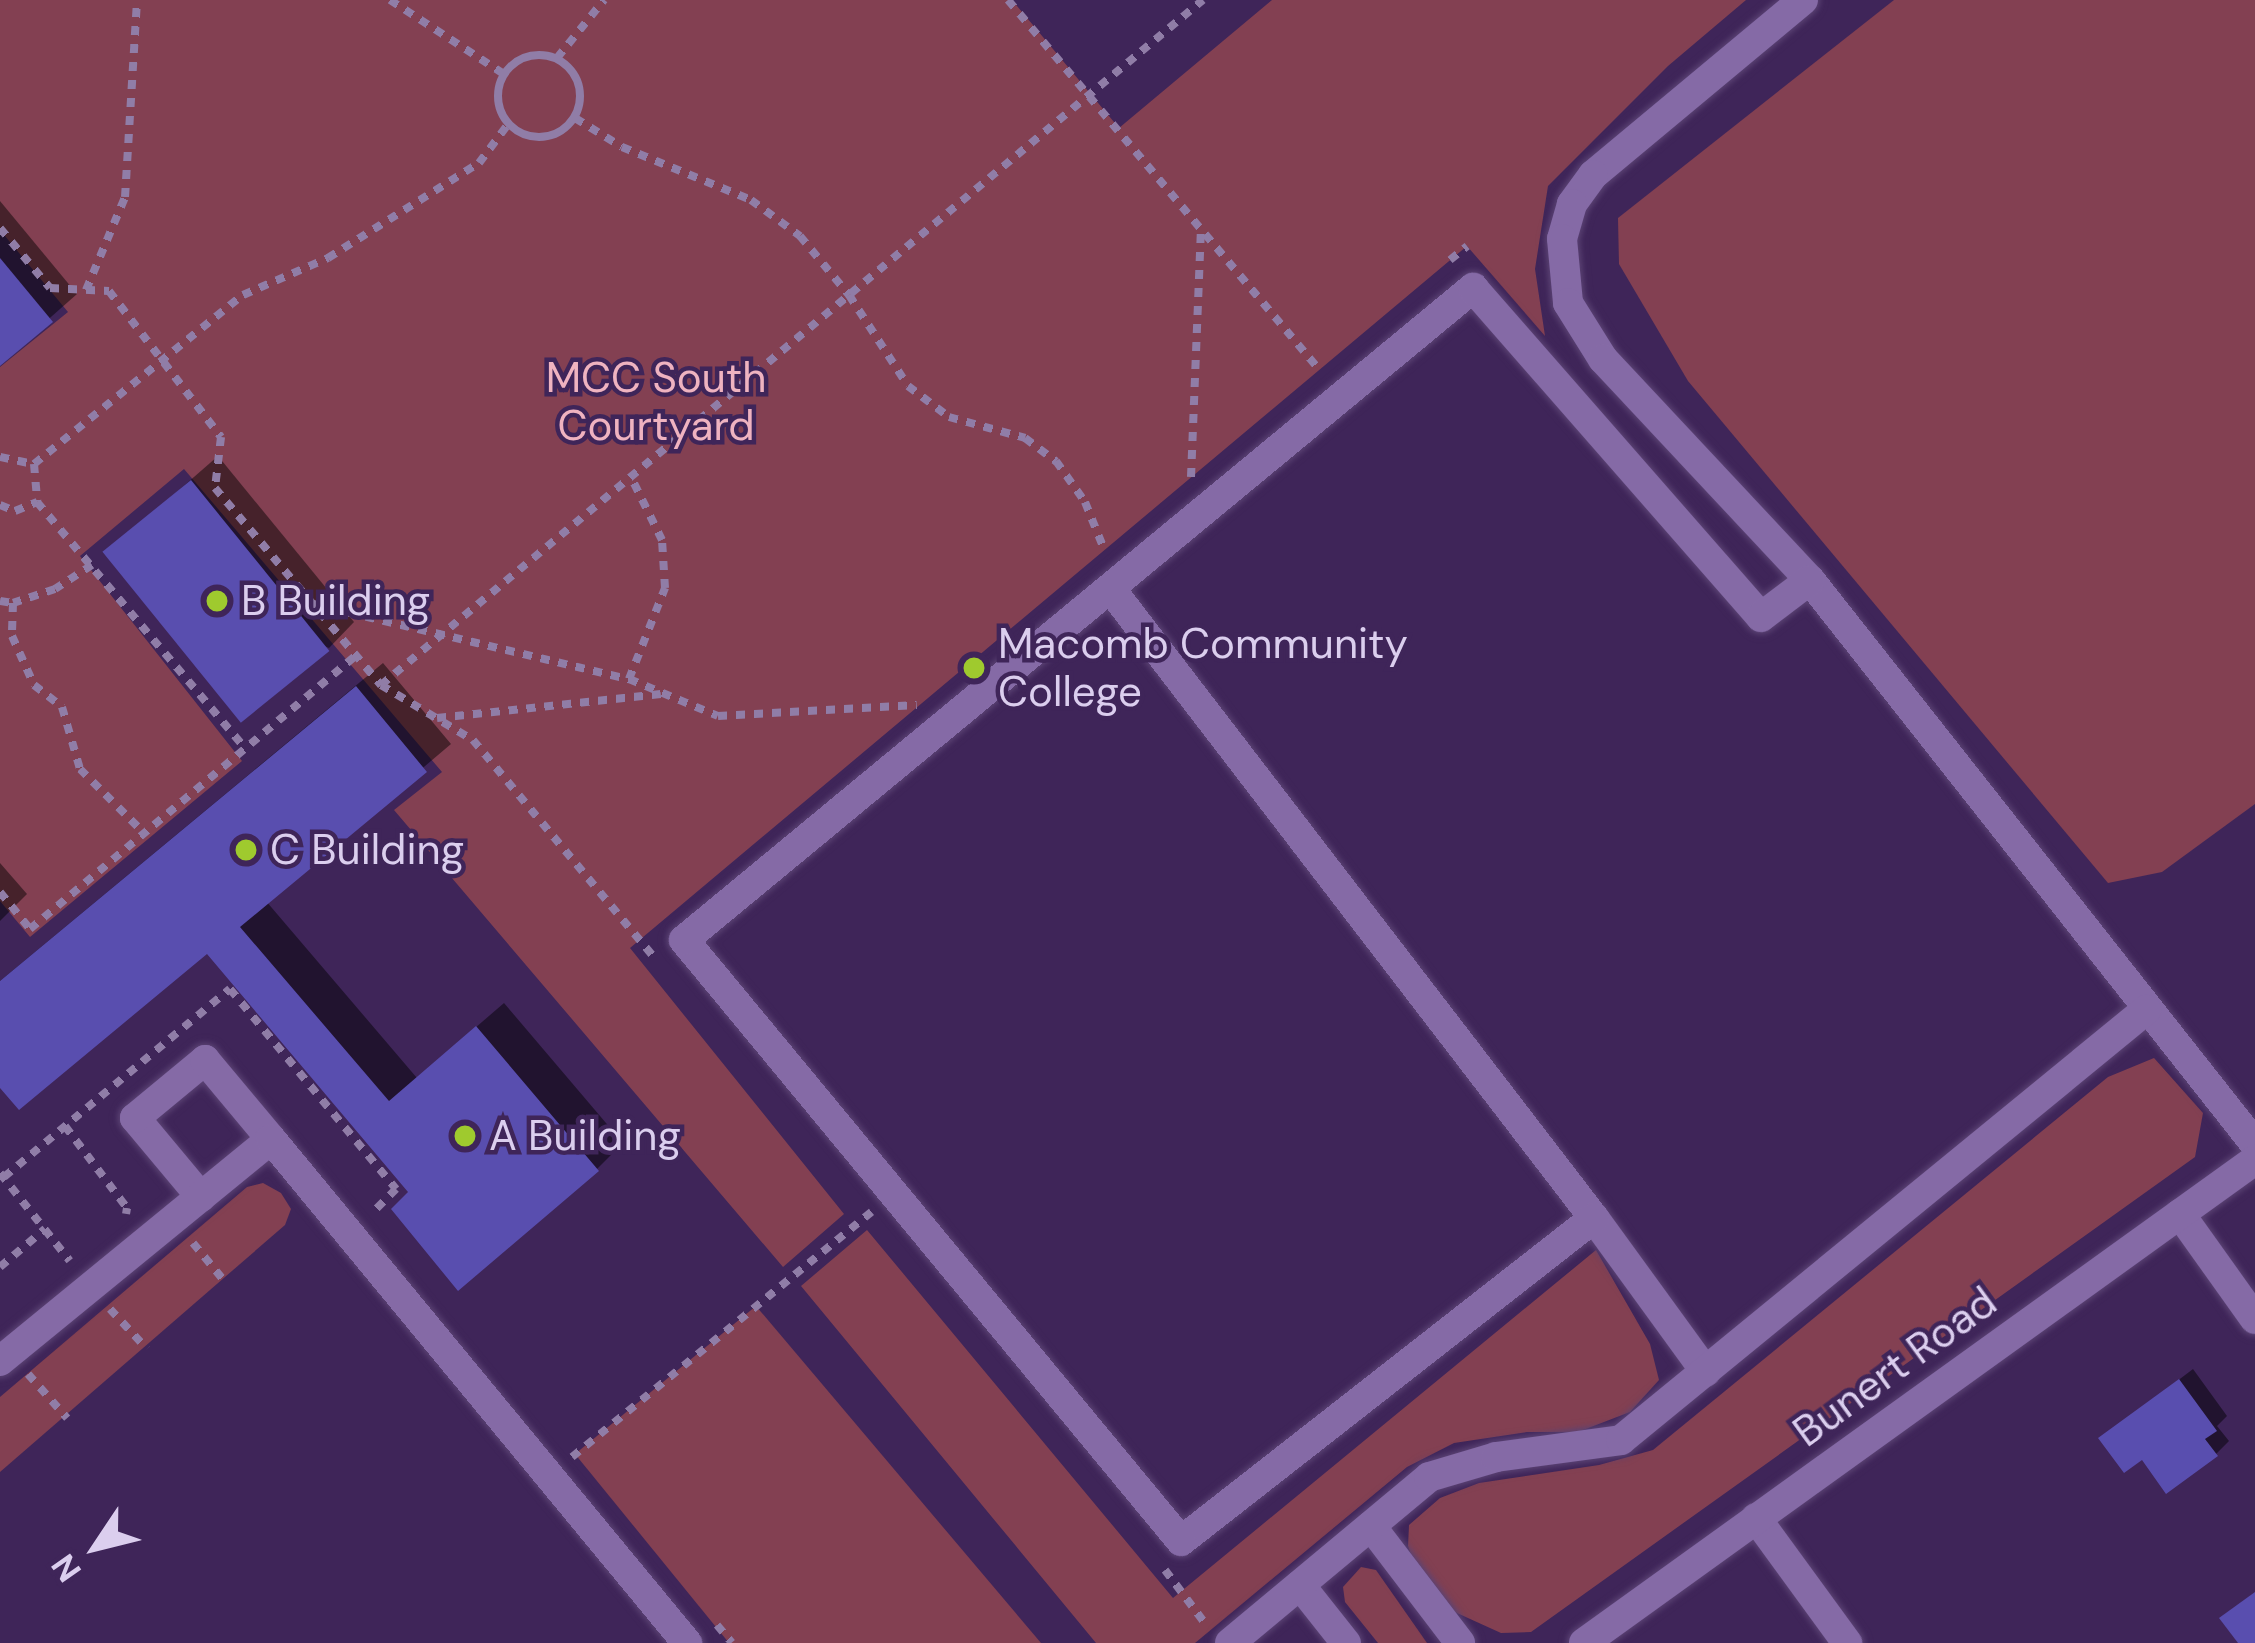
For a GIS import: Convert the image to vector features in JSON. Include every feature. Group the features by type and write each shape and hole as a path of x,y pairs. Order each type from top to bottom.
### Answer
{"street":[{"path":"1803,0 1593,175 1572,204 1562,239 1568,303 1603,358 1810,580 2255,1144"},
{"path":"1594,1217 1181,1540 684,940 1474,288 1762,617 1810,580"},
{"path":"1110,588 1594,1217 1706,1372"},
{"path":"1230,1643 1429,1478 1464,1464 1621,1440 2146,1010"},
{"path":"201,1197 135,1118 205,1060 687,1643"},
{"path":"13,1366 271,1138"},
{"name":"Bunert Road","path":"1584,1643 2255,1160"},
{"path":"2180,1214 2255,1319"},
{"path":"1756,1518 1847,1643"},
{"path":"1371,1526 1460,1643"},
{"path":"1300,1585 1346,1643"}],"path":[{"path":"86,290 125,197 137,0"},
{"path":"390,0 504,74"},
{"path":"557,58 604,0"},
{"path":"1008,0 1320,370"},
{"path":"381,685 1203,0"},
{"path":"530,55 557,58 573,72 580,87 574,118 548,137 532,137 509,123 498,105 504,74 530,55"},
{"path":"574,118 622,147 751,200 800,236 849,295 908,386 949,417 1025,438 1056,460 1085,502 1104,549"},
{"path":"34,464 243,295 328,258 479,163 509,123"},
{"path":"0,228 50,288 110,290 221,437 215,488 381,685 473,740 653,957"},
{"path":"1191,477 1201,228"},
{"path":"1,459 13,455 34,464"},
{"path":"34,464 37,502 245,748"},
{"path":"629,679 665,588 662,540 631,476"},
{"path":"0,505 15,511 37,502"},
{"path":"0,601 13,603 55,589 92,565"},
{"path":"13,603 12,636 20,664 34,685 62,707 80,769 144,833"},
{"path":"313,604 629,679 718,716 918,705"},
{"path":"0,892 30,928 356,655"},
{"path":"436,718 663,694"},
{"path":"64,1126 127,1208 126,1216"},
{"path":"856,1193 886,1229"},
{"path":"549,1478 872,1211"},
{"path":"174,1220 226,1283"},
{"path":"0,1267 45,1229"},
{"path":"71,1262 89,1247"},
{"path":"13,1366 67,1418"},
{"path":"1162,1566 1204,1622"}],"green space":[{"name":"MCC South Courtyard","path":"0,0 1012,0 1119,128 1272,0 1746,0 1668,66 1548,186 1535,269 1545,336 1467,246 630,948 844,1214 783,1267 394,810 442,772 184,469 80,556 242,761 30,937 0,901 0,367 68,312 0,230"},
{"path":"1894,0 2255,0 2255,804 2162,872 2108,883 1688,381 1619,264 1618,218"},
{"path":"2154,1058 2203,1113 2195,1157 1531,1632 1501,1633 1426,1599 1408,1546 1409,1525 1440,1498 1479,1483 1599,1465 1653,1450 2108,1077"},
{"path":"263,1183 281,1193 291,1209 285,1225 0,1472 0,1397 247,1187"},
{"path":"867,1230 1173,1598 1596,1250 1650,1344 1659,1380 1630,1412 1578,1432 1527,1432 1454,1443 1407,1467 1195,1643 1096,1643 801,1286"},
{"path":"756,1306 1041,1643 729,1643 575,1454"},
{"path":"1361,1567 1376,1570 1427,1643 1378,1643 1345,1602 1343,1587"}],"building":[{"path":"0,258 53,322 0,366"},
{"name":"B Building","path":"191,480 329,651 241,723 102,552"},
{"path":"356,686 427,772 240,927 389,1101 476,1026 599,1171 458,1291 391,1209 408,1192 207,954 19,1110 0,1088 0,981"},
{"path":"2179,1379 2217,1431 2205,1439 2218,1456 2166,1494 2142,1460 2124,1473 2098,1438"},
{"path":"2255,1592 2255,1643 2238,1643 2219,1618"}],"place":[{"name":"B Building","path":"217,601"},
{"name":"Macomb Community College","path":"974,668"},
{"name":"C Building","path":"246,850"},
{"name":"A Building","path":"465,1136"}]}
